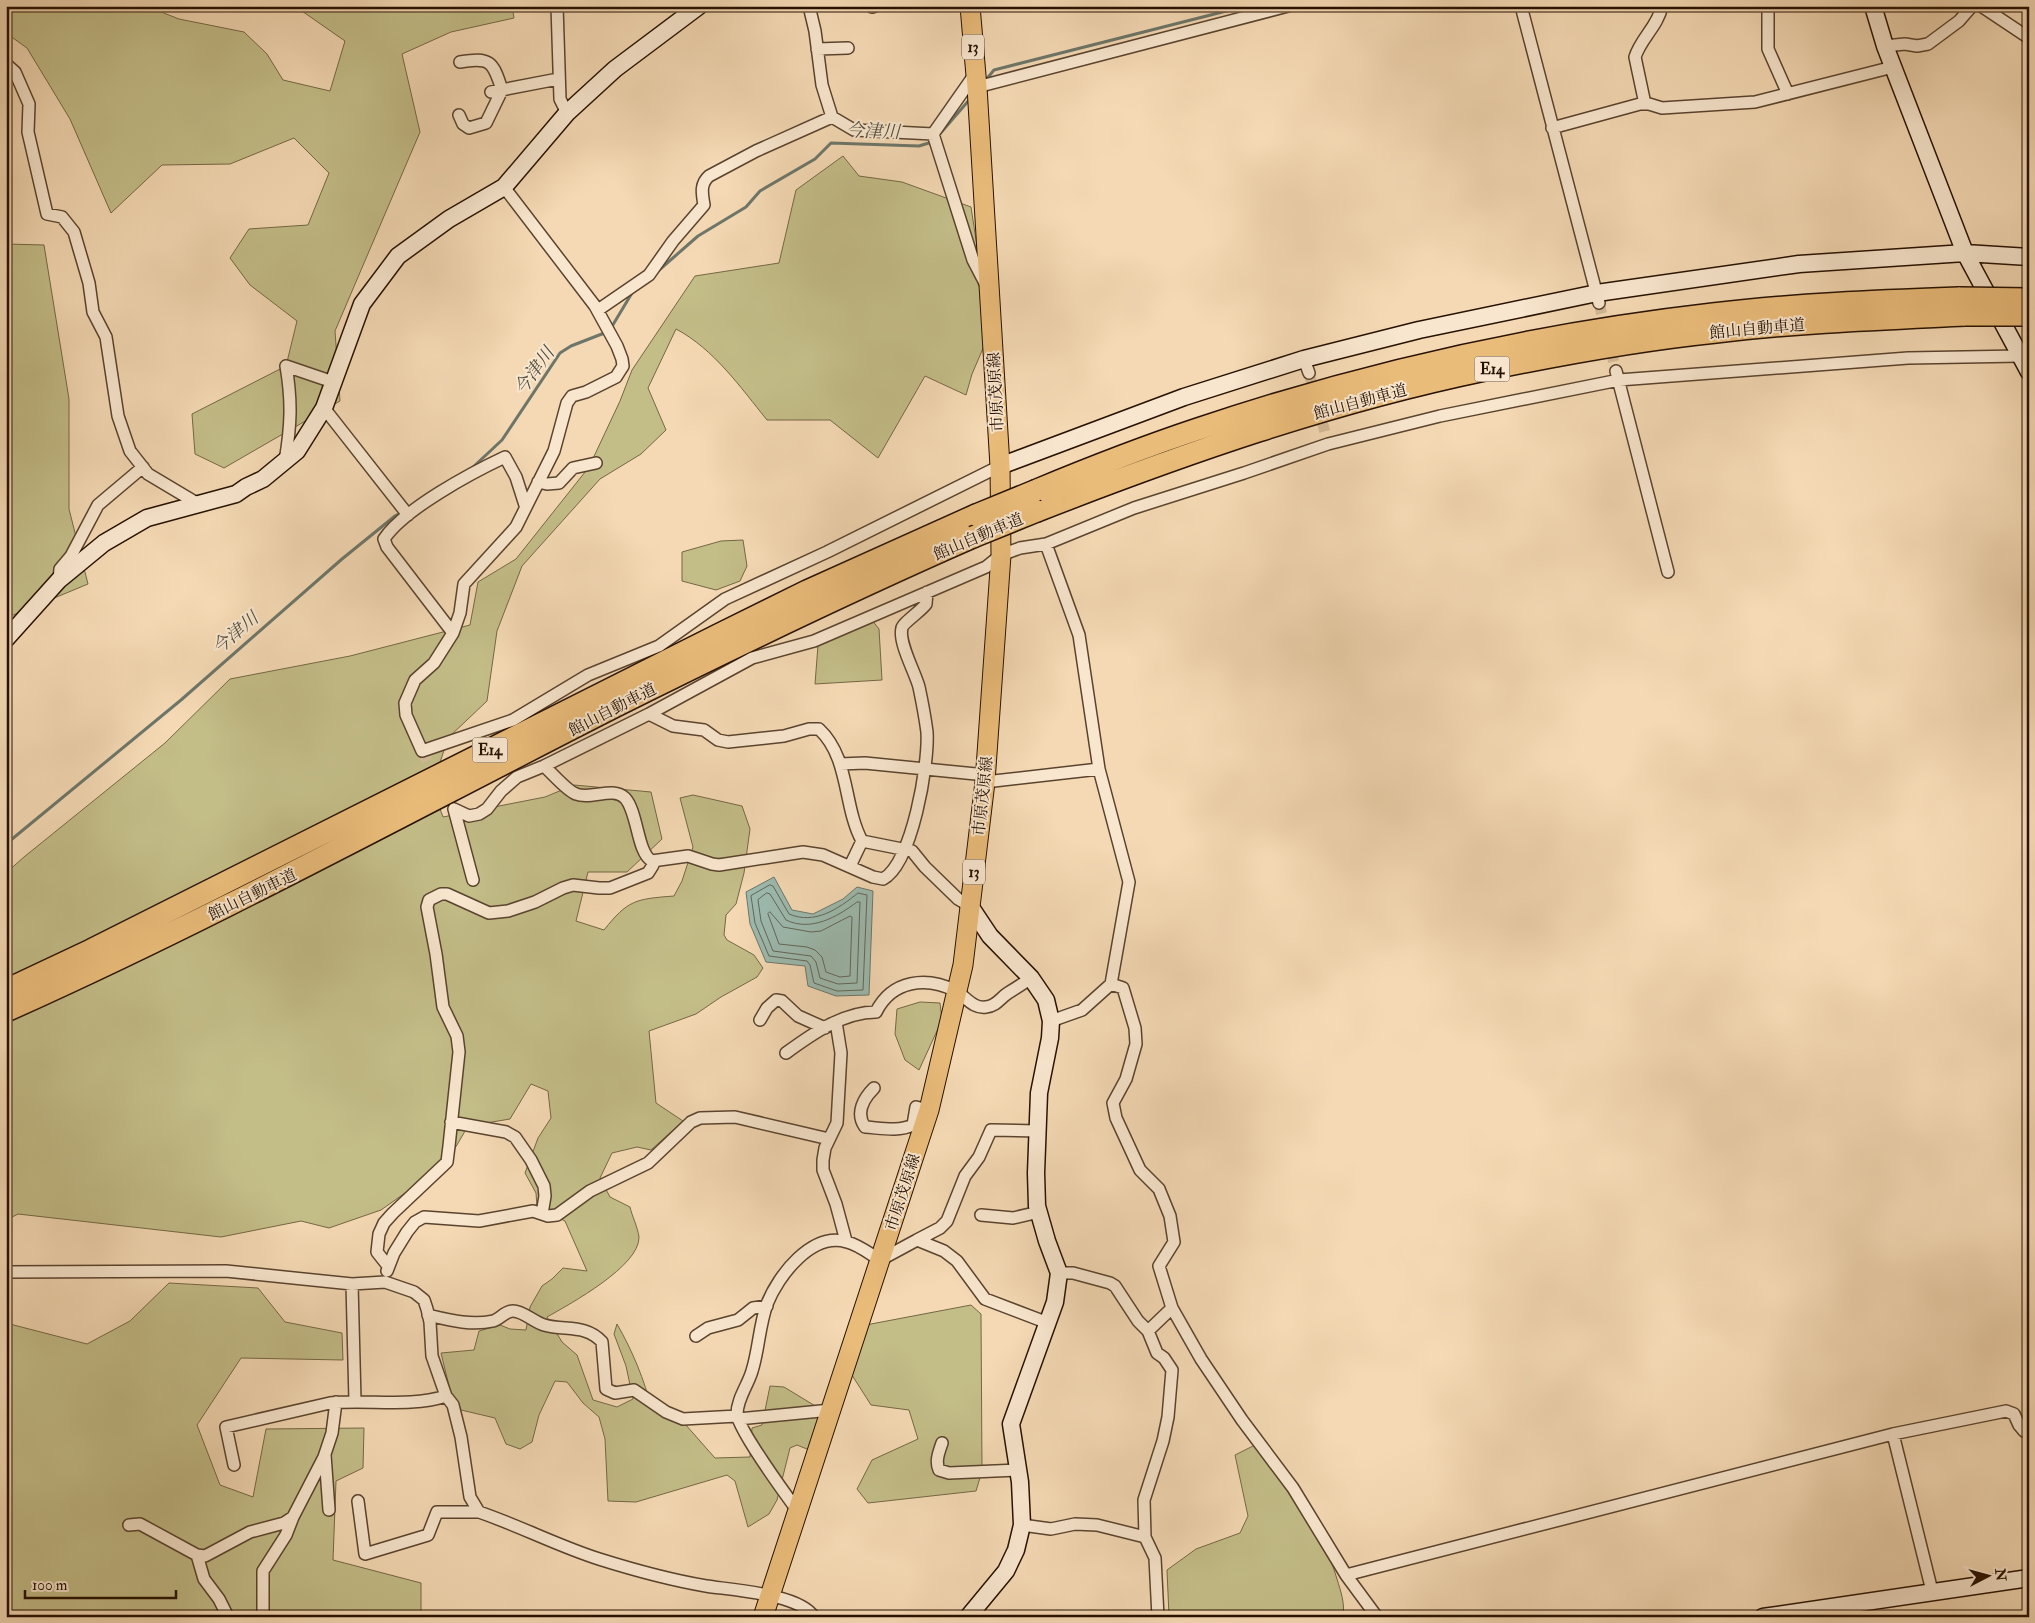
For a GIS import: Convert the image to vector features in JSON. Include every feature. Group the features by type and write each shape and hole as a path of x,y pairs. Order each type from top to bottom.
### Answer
{"highway":[{"name":"館山自動車道","path":"6,1011 292,874 725,652 973,537 1147,468 1278,424 1370,397 1483,370 1589,350 1716,332 1848,320 2029,298"},
{"name":"館山自動車道","path":"6,990 108,942 807,591 976,515 1198,429 1364,380 1479,353 1586,332 1714,314 1847,302 1963,307 2029,316"}],"main road":[{"name":"市原茂原線","path":"763,1617 768,1595 831,1410 928,1110 962,965 970,906 985,778 1000,554 1000,466 977,87 970,6"}],"street":[{"path":"557,6 558,79 560,99 567,113"},
{"path":"9,631 59,580 104,543 146,518 236,494 263,479 297,451 324,408 362,304 398,256 449,219 504,186 567,113 614,69 699,6"},
{"path":"809,6 822,85 832,117 854,130 933,134 977,87 1288,6"},
{"path":"1521,6 1598,298"},
{"path":"1645,104 1635,57 1637,50 1660,16 1662,6"},
{"path":"1768,6 1768,49 1788,94"},
{"path":"1873,6 1885,46 1965,253 2029,372"},
{"path":"1885,46 1928,44 1959,21 1972,6"},
{"path":"1981,6 2029,38"},
{"path":"817,49 848,48"},
{"path":"459,115 463,124 469,128 486,123 496,91 497,74 489,63 479,58 460,62"},
{"path":"6,64 14,72 29,104 28,132 47,214 62,217 74,232 89,283 93,312 106,337 122,432 130,451 148,474 200,505"},
{"path":"1552,128 1645,104 1662,108 1754,102 1893,67"},
{"path":"496,91 558,79"},
{"path":"598,310 649,275 673,241 704,205 702,186 703,181 709,176 756,151 832,117"},
{"path":"933,134 973,260 982,280 989,289"},
{"path":"504,186 598,310 617,346 623,366 616,377 586,392 572,396 567,403 554,451 516,527 464,584 460,613 453,633 434,663 415,680 405,703 409,724 422,751 513,720 588,675 659,646 725,599 827,552 1000,466 1184,397 1307,366 1419,330 1800,264 1965,253 2029,257"},
{"path":"473,880 454,809 469,816 479,814 517,777 544,766 649,714 752,658 814,641 986,567 1000,554 1020,548 1046,544 1134,508 1244,473 1327,440 1618,376 1908,358 2020,356"},
{"path":"285,461 292,407 286,366 333,382"},
{"path":"1618,376 1668,572"},
{"path":"324,408 408,515"},
{"path":"453,633 387,546 384,539 392,528 408,515 472,472 505,457 516,477 525,506"},
{"path":"538,482 547,484 559,483 573,468 596,463"},
{"path":"59,580 60,569 71,556 98,505 143,467"},
{"path":"1046,544 1079,636 1099,769 1129,882 1111,984 1082,1010 1051,1021"},
{"path":"652,861 688,856 719,865 803,852 823,855 873,877 883,879 892,871 908,845 925,770 927,733 918,685 904,644 902,628 926,604 927,592"},
{"path":"649,714 673,726 704,730 718,740 728,742 784,736 808,729 819,729 827,736 840,764 856,828 862,841"},
{"path":"840,764 865,762 925,770 956,771 985,778 1099,769"},
{"path":"388,1266 377,1252 379,1234 393,1213 447,1162 460,1052 459,1042 443,1006 427,907 429,900 441,894 447,894 489,913 508,911 535,902 573,885 610,888 648,873 653,865 645,851 632,811 622,796 614,793 575,794 544,766"},
{"path":"862,841 912,851 958,900 970,906 990,936 1031,978 1046,1000 1051,1021 1050,1038 1039,1093 1036,1173 1039,1212 1059,1273 1058,1289 1048,1323 1011,1424 1018,1470 1022,1525 1016,1550 996,1586 978,1602 968,1617"},
{"path":"850,866 862,841"},
{"path":"786,1053 836,1022 867,1012 876,1012 880,1003 891,991 904,985 936,985 956,992 971,1004 988,1007 999,1003 1008,993 1031,978"},
{"path":"1111,984 1123,988 1136,1028 1134,1053 1126,1079 1114,1103 1116,1118 1140,1170 1159,1189 1170,1216 1174,1242 1159,1266 1172,1308 1200,1359 1242,1420 1293,1488 1346,1575 1377,1617"},
{"path":"760,1020 771,1003 776,1000 782,1001 798,1016 824,1028"},
{"path":"836,1022 841,1053 837,1123 823,1160 823,1170 836,1204 846,1241"},
{"path":"874,1088 862,1104 862,1124 865,1127 907,1128 913,1124 916,1108 928,1110"},
{"path":"385,1282 388,1266 407,1232 416,1222 424,1217 479,1220 533,1210 548,1216 557,1215 590,1191 648,1163 691,1122 700,1118 735,1117 829,1140"},
{"path":"451,1122 506,1132 515,1137 531,1160 544,1186 545,1196 542,1214"},
{"path":"797,1510 747,1436 738,1417 738,1406 752,1372 767,1306 774,1291 796,1260 816,1245 832,1240 846,1241 880,1260 940,1228 946,1221 965,1176 980,1157 991,1130 1038,1132"},
{"path":"981,1215 1013,1218 1039,1212"},
{"path":"917,1240 944,1251 958,1261 986,1299 1048,1323"},
{"path":"6,1272 226,1271 352,1284 385,1282 414,1292 424,1300 428,1315 432,1356 446,1396 453,1405 461,1437 470,1497 479,1512"},
{"path":"1059,1273 1080,1274 1115,1286 1138,1321 1148,1331 1157,1353 1164,1358 1172,1370 1166,1425 1144,1500 1145,1537 1155,1558 1158,1617"},
{"path":"352,1284 355,1401"},
{"path":"696,1336 708,1328 738,1320 753,1308 767,1306"},
{"path":"1148,1331 1172,1308"},
{"path":"428,1315 460,1322 482,1324 497,1320 506,1312 514,1311 544,1325 587,1330 602,1342 606,1390 615,1393 634,1390 666,1412 683,1419 831,1410"},
{"path":"234,1465 226,1427 336,1402 393,1402 446,1396"},
{"path":"263,1617 263,1571 286,1535 325,1453 332,1433 336,1402"},
{"path":"1346,1575 1893,1434 2006,1411 2014,1414 2018,1425 2024,1431 2029,1431"},
{"path":"1893,1434 1932,1591"},
{"path":"942,1443 937,1465 939,1470 949,1473 1018,1470"},
{"path":"325,1453 329,1510"},
{"path":"358,1501 365,1554 428,1535 437,1512 479,1512 599,1559 683,1582 768,1595 796,1604 812,1613 814,1617"},
{"path":"129,1525 140,1524 197,1555 205,1556 250,1532 284,1523 293,1517"},
{"path":"1022,1525 1051,1529 1075,1524 1097,1525 1145,1537"},
{"path":"197,1555 204,1578 219,1599 228,1617"},
{"path":"1763,1617 2029,1578"}],"shaded area":[{"path":"6,6 146,6 179,19 244,32 267,54 283,80 330,91 345,41 299,9 298,6 512,6 514,18 451,32 402,54 420,132 335,331 340,401 224,468 195,454 192,414 286,366 297,321 250,285 230,258 249,229 308,225 329,173 294,138 230,164 162,165 111,213 70,119 27,48 6,33"},
{"path":"843,156 859,176 902,182 971,207 990,332 972,374 966,395 925,376 878,458 830,420 767,420 715,358 690,337 676,329 648,388 666,430 641,454 600,479 522,566 497,631 487,701 448,738 432,787 443,817 545,797 574,785 651,792 662,839 627,872 588,872 576,921 604,930 620,912 633,903 650,898 674,896 682,881 693,847 680,798 693,795 742,806 750,829 744,873 736,904 726,915 724,935 727,940 754,955 763,968 757,977 721,997 696,1014 649,1031 656,1103 683,1121 651,1150 637,1147 612,1153 600,1178 610,1197 630,1207 639,1237 636,1248 628,1260 602,1283 547,1317 562,1342 577,1355 593,1400 617,1407 633,1399 626,1366 614,1334 617,1324 637,1366 652,1410 685,1424 715,1458 750,1457 752,1428 762,1425 770,1386 784,1387 817,1407 820,1421 812,1451 797,1445 790,1448 777,1500 769,1514 748,1527 735,1481 727,1475 636,1502 608,1501 605,1439 599,1417 583,1403 567,1382 555,1381 539,1415 532,1442 520,1449 506,1444 495,1418 461,1410 451,1394 441,1353 474,1350 479,1331 500,1325 510,1329 526,1330 530,1307 542,1286 563,1268 587,1271 565,1221 537,1207 536,1193 525,1173 538,1138 551,1118 548,1091 531,1084 510,1119 468,1126 447,1162 422,1181 381,1210 329,1228 301,1221 221,1237 18,1214 6,1220 6,873 165,743 230,679 350,656 470,625 478,582 516,559 589,467 620,401 632,370 695,276 779,263 796,190"},
{"path":"6,244 44,245 69,399 69,509 88,584 6,618"},
{"path":"743,540 747,566 740,581 716,590 682,581 682,552 721,541"},
{"path":"871,619 879,629 882,680 815,684 819,632"},
{"path":"920,1002 940,1003 942,1020 919,1070 905,1060 895,1034 897,1009"},
{"path":"169,1283 258,1288 285,1322 342,1333 343,1360 241,1358 197,1425 220,1485 253,1497 266,1429 364,1428 363,1468 336,1481 333,1560 421,1583 421,1617 6,1617 6,1323 87,1344 130,1321"},
{"path":"971,1305 981,1314 982,1471 976,1491 868,1503 857,1489 872,1460 918,1439 909,1410 871,1405 850,1372 850,1328"},
{"path":"1257,1444 1314,1525 1323,1542 1331,1560 1341,1593 1343,1617 1169,1616 1167,1570 1196,1549 1240,1533 1248,1516 1235,1455"}],"water":[{"path":"774,877 792,910 813,914 843,899 857,887 873,891 869,995 836,996 808,986 805,966 766,962 750,924 746,892"}],"waterway":[{"name":"今津川","path":"985,81 994,70 1246,6"},
{"name":"今津川","path":"938,136 970,99"},
{"name":"今津川","path":"658,271 698,236 746,207 760,191 815,159 831,143 919,146 932,142"},
{"name":"今津川","path":"611,328 632,293"},
{"name":"今津川","path":"471,469 502,440 560,353 571,346 607,332"},
{"name":"今津川","path":"6,844 181,700 342,559 395,516 402,513"}],"tunnel":[{"path":"1599,303 1616,371"},
{"path":"1309,373 1326,436"},
{"path":"422,751 454,809"}]}
